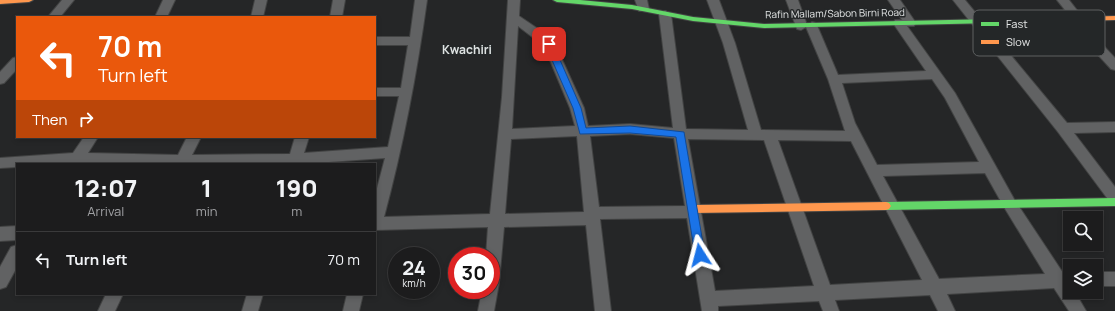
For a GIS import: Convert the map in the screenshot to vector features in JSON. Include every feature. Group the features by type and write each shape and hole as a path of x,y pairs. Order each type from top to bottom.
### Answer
{"street":[{"path":"4,1 29,0"},
{"path":"55,16 68,0"},
{"path":"161,16 169,0"},
{"path":"257,16 261,0"},
{"path":"336,16 339,0"},
{"path":"376,220 406,92 416,41 421,0"},
{"path":"494,247 514,0"},
{"name":"Rafin Mallam/Sabon Birni Road","path":"558,0 642,5 665,14 719,23 764,26 973,21"},
{"path":"713,0 719,23 727,38 762,135 793,207 831,311"},
{"path":"792,0 834,79 848,123 947,311"},
{"path":"894,0 904,23 958,110 1010,204 1063,277"},
{"path":"958,0 973,18"},
{"path":"1063,0 1069,10"},
{"path":"665,14 680,134 708,305 824,294 1063,280"},
{"path":"513,17 543,38 549,44 577,108 583,131 603,311"},
{"name":"Rafin Mallam/Sabon Birni Road","path":"1105,18 1115,18"},
{"path":"376,41 416,41"},
{"path":"1105,55 1115,66"},
{"path":"1004,56 1063,128 1115,198"},
{"path":"0,80 14,68"},
{"path":"834,79 936,75"},
{"path":"376,92 406,92"},
{"path":"1063,128 1115,126"},
{"path":"504,134 630,130 680,134 855,136"},
{"path":"74,161 89,138"},
{"path":"182,162 194,138"},
{"path":"295,161 302,138"},
{"path":"0,163 74,161 295,161 393,152"},
{"path":"874,171 990,167"},
{"path":"376,224 793,207 1115,202"},
{"path":"0,234 16,233"},
{"path":"0,282 16,254"},
{"path":"1103,279 1115,279"},
{"path":"106,311 114,295"},
{"path":"250,311 255,295"},
{"path":"351,311 355,295"},
{"path":"486,311 488,299"},
{"path":"1073,299 1078,311"}],"traffic: fast":[{"path":"557,0 632,7 693,19 764,26 973,21"},
{"path":"886,206 1115,202"}],"traffic: slow":[{"path":"0,2 29,0"},
{"path":"1105,18 1115,18"},
{"path":"693,209 886,206"}],"district":[{"name":"Kwachiri","path":"467,49"}],"route":[{"path":"549,44 577,108 583,131 630,130 680,134 700,255"}]}
